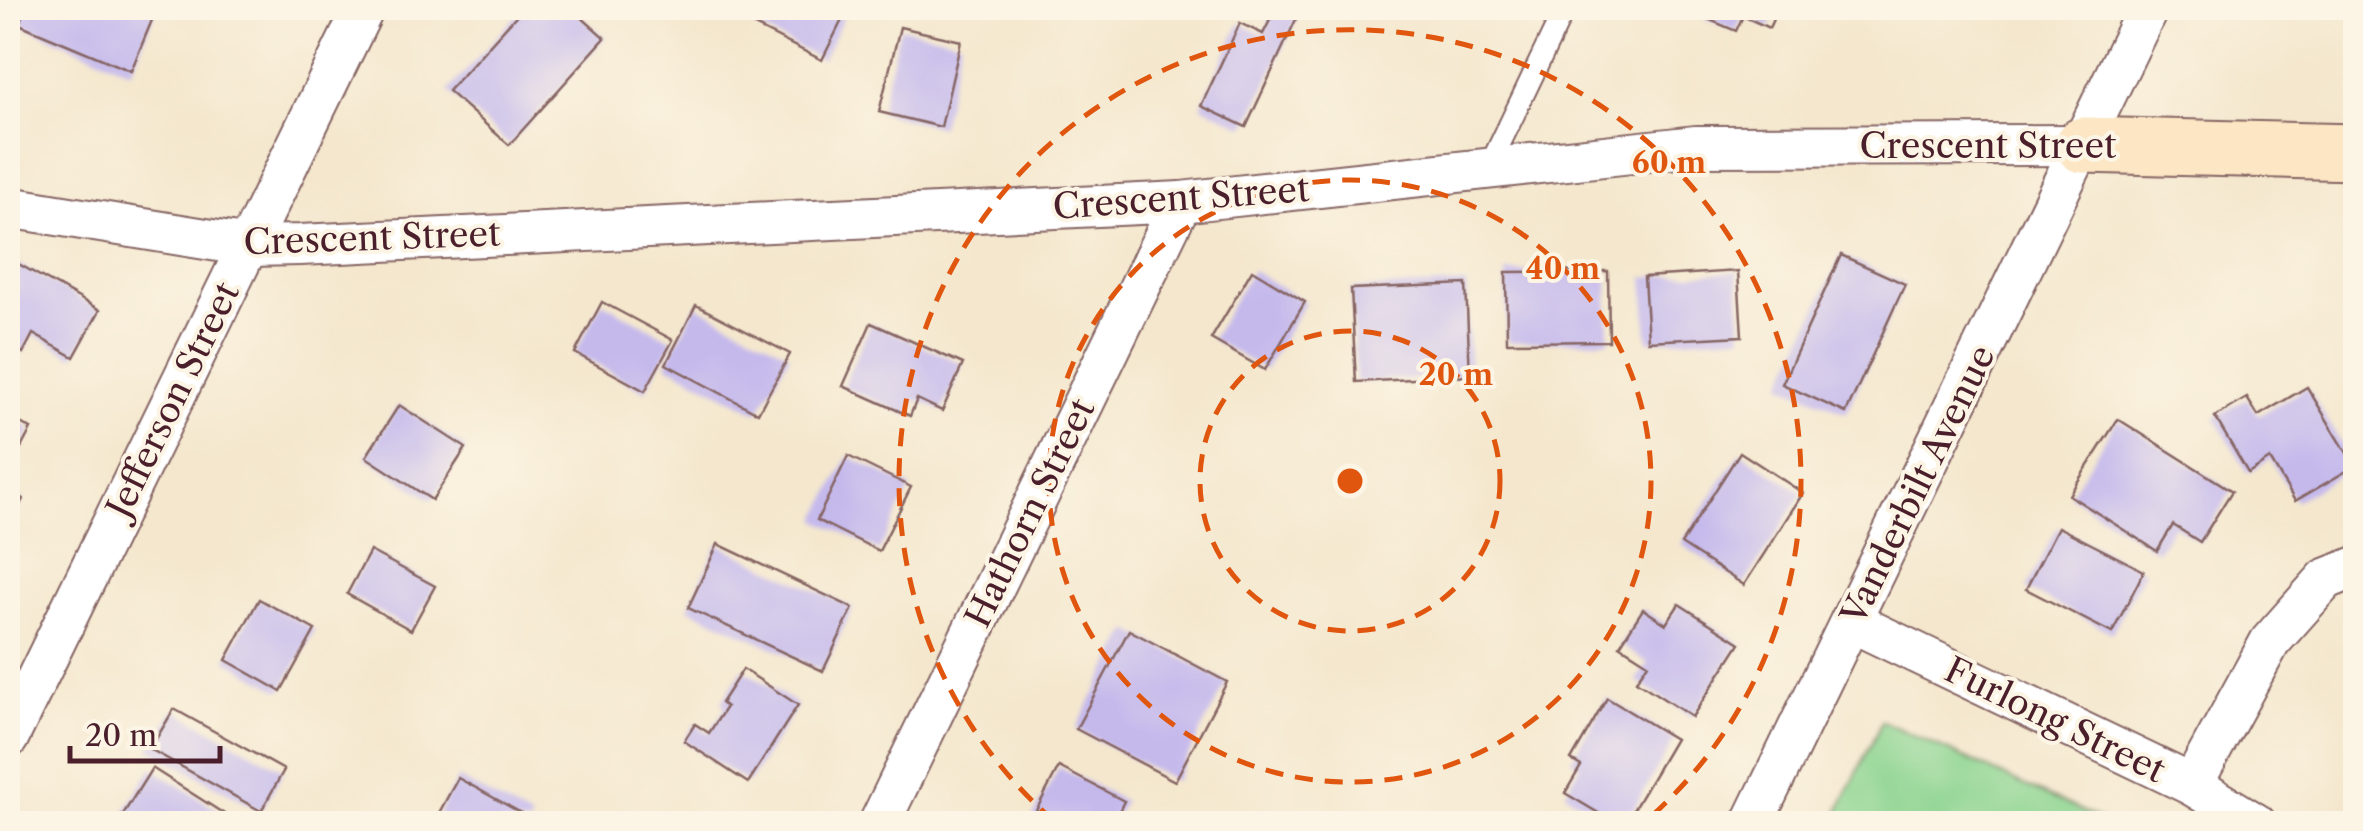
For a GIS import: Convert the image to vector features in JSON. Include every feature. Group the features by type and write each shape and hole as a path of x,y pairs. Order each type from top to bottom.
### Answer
{"street":[{"name":"Jefferson Street","path":"8,738 364,8"},
{"name":"Vanderbilt Avenue","path":"1752,824 2148,8"},
{"name":"Crescent Street","path":"8,207 249,246 1181,202 1696,146 2083,145 2356,152"},
{"name":"Hathorn Street","path":"879,824 1181,202"},
{"path":"2192,785 2270,642 2326,578 2356,567"},
{"name":"Furlong Street","path":"1852,622 2192,785 2256,824"}],"lane":[{"path":"1488,169 1565,8"}],"green space":[{"path":"1882,721 2108,823 1833,823"}],"building":[{"path":"26,8 157,8 131,71 19,24"},
{"path":"523,8 571,8 605,38 509,145 448,91"},
{"path":"737,8 848,8 822,60 733,15"},
{"path":"1244,8 1287,8 1299,13 1246,127 1201,106 1240,23 1263,34 1270,20"},
{"path":"1681,8 1778,8 1769,28 1743,16 1736,31"},
{"path":"900,27 961,41 941,127 879,112"},
{"path":"1841,255 1905,284 1846,413 1782,384"},
{"path":"8,258 100,310 74,357 33,334 23,353 8,344"},
{"path":"1252,270 1305,302 1265,370 1211,339"},
{"path":"1608,271 1609,341 1507,342 1506,272"},
{"path":"1738,271 1742,336 1648,341 1644,277"},
{"path":"1466,284 1470,376 1356,382 1351,289"},
{"path":"602,302 673,340 645,391 575,353"},
{"path":"696,305 790,354 758,413 666,364"},
{"path":"871,323 963,364 942,411 917,399 910,416 843,386"},
{"path":"2307,387 2355,466 2295,501 2270,459 2248,473 2215,417 2247,398 2258,416"},
{"path":"399,405 466,448 432,500 366,457"},
{"path":"8,416 31,429 8,472"},
{"path":"2118,419 2232,491 2200,542 2173,525 2157,551 2069,495"},
{"path":"1740,452 1803,493 1744,585 1681,544"},
{"path":"848,456 911,487 879,551 817,520"},
{"path":"8,490 23,499 8,527"},
{"path":"2058,527 2144,571 2112,633 2026,589"},
{"path":"718,544 853,608 823,671 688,608"},
{"path":"370,551 435,586 411,630 347,594"},
{"path":"259,599 315,630 281,691 226,660"},
{"path":"1679,604 1740,643 1692,717 1636,681 1648,663 1620,645 1643,609 1666,624"},
{"path":"1129,630 1227,682 1175,781 1076,729"},
{"path":"743,669 798,705 748,783 684,741 695,724 709,733 726,707 721,703"},
{"path":"1607,698 1675,739 1625,824 1617,824 1565,793 1581,766 1571,760"},
{"path":"174,709 284,770 261,811 150,749"},
{"path":"1059,767 1124,801 1113,824 1029,824"},
{"path":"152,768 240,824 117,824"},
{"path":"458,778 532,819 529,824 433,824"}]}
